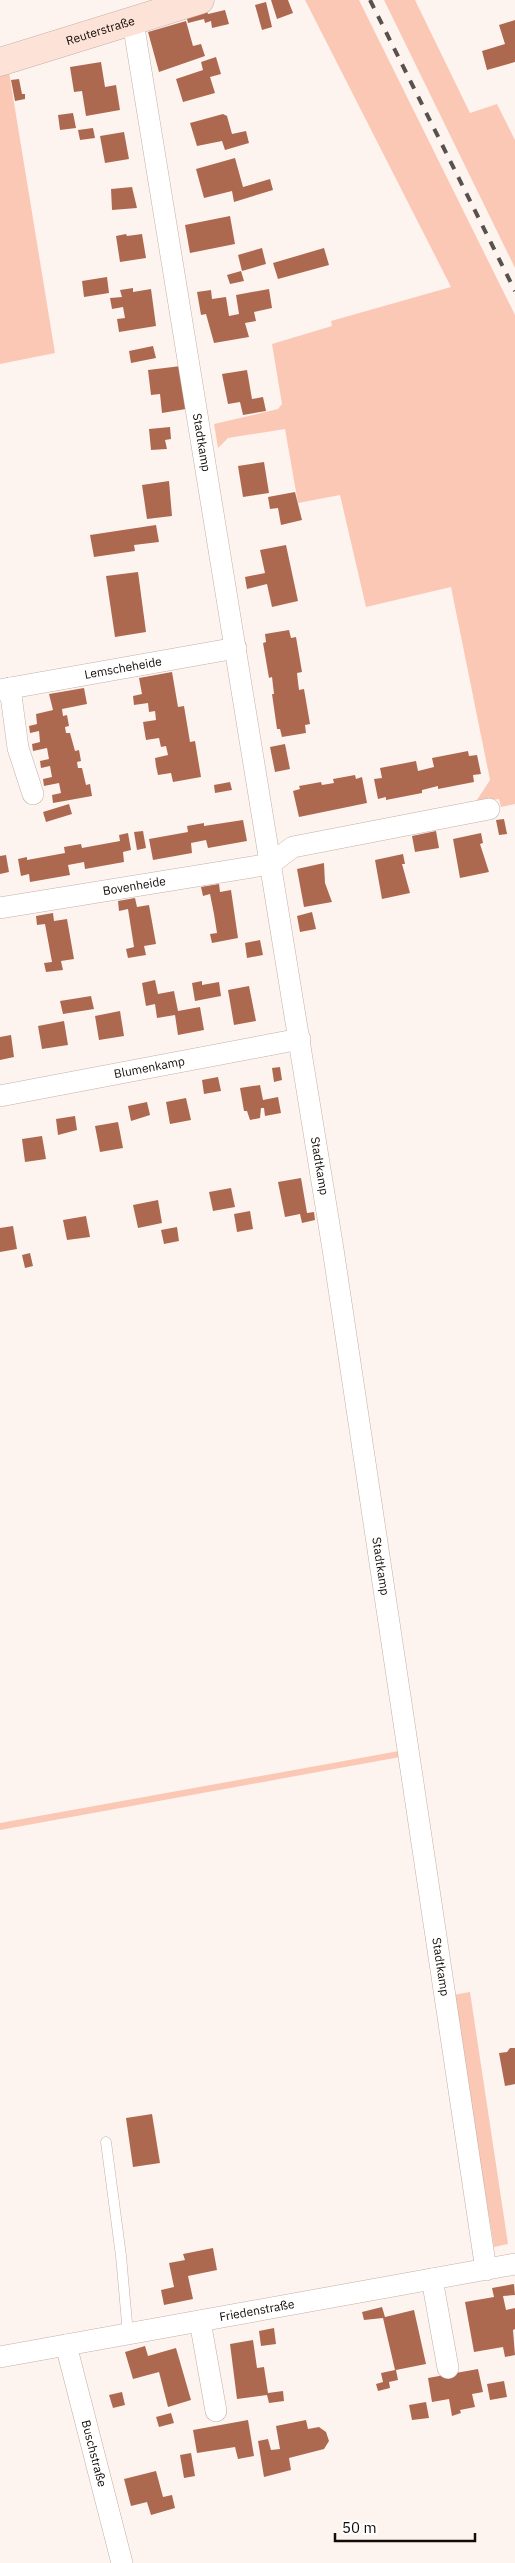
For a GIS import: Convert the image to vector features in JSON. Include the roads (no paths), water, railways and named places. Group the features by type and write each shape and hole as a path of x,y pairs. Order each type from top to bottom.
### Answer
{"street":[{"name":"Reuterstraße","path":"0,62 200,0"},
{"name":"Stadtkamp","path":"133,22 333,1249 486,2270"},
{"name":"Lemscheheide","path":"33,794 18,748 5,689 236,648"},
{"path":"270,864 293,847 489,809"},
{"name":"Bovenheide","path":"0,908 270,864"},
{"name":"Blumenkamp","path":"0,1096 300,1039"},
{"name":"Friedenstraße","path":"0,2357 515,2264"},
{"path":"432,2279 448,2368"},
{"path":"200,2321 216,2411"},
{"name":"Buschstraße","path":"66,2345 122,2563"}],"lane":[{"path":"106,2142 122,2256 128,2334"}],"railway":[{"path":"370,0 515,291"}]}
